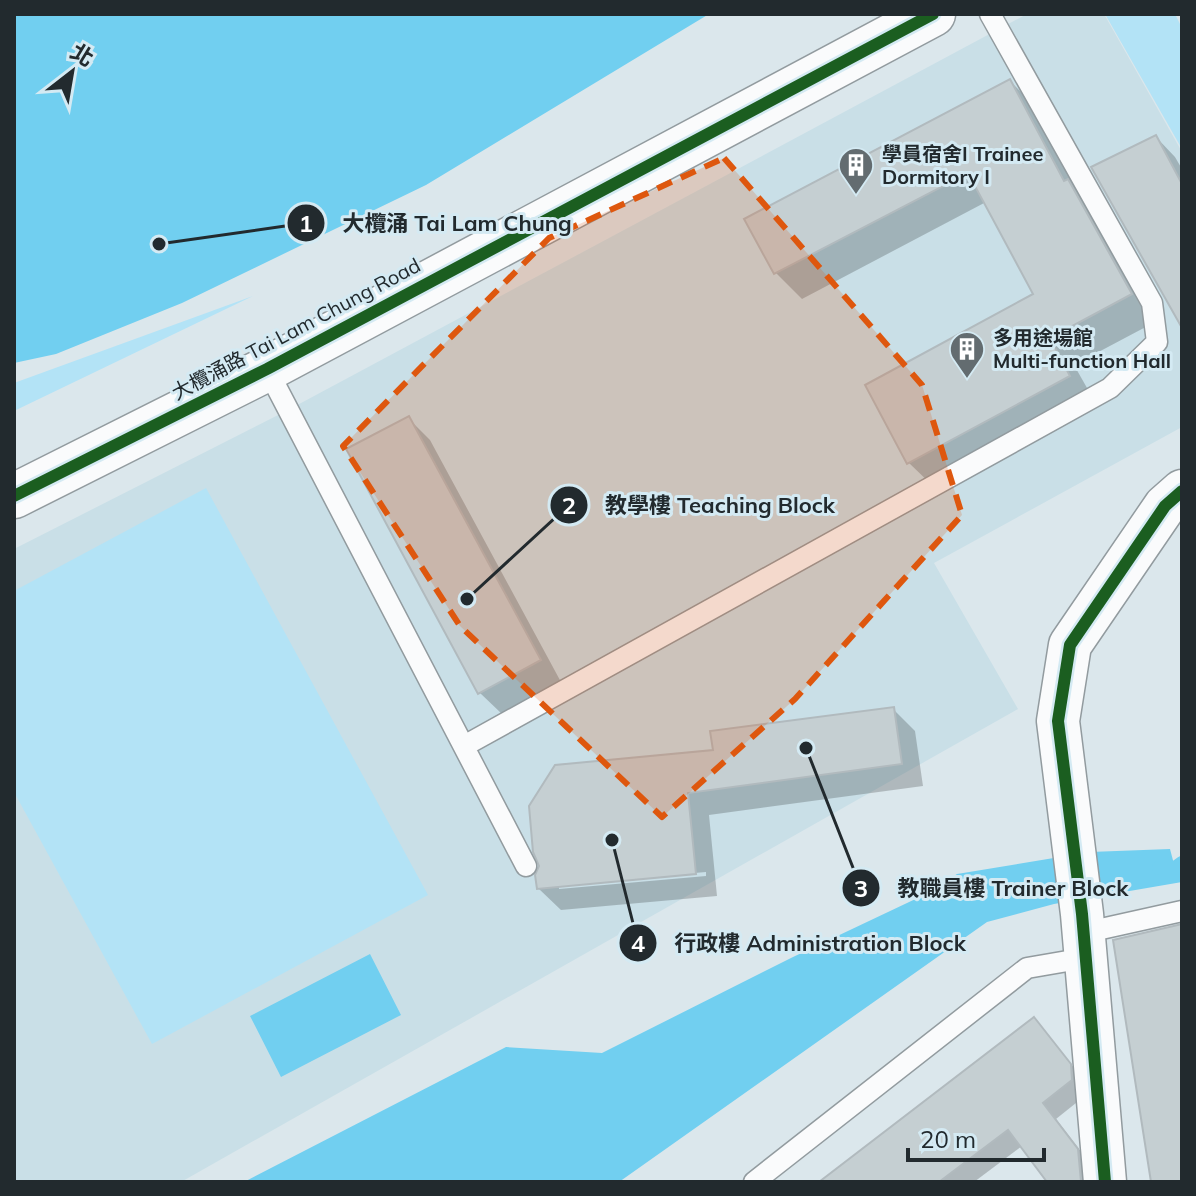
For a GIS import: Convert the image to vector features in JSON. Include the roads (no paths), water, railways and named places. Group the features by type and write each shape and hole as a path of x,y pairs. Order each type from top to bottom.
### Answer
{"street":[{"name":"大欖涌路 Tai Lam Chung Road","path":"14,496 267,369 933,14"},
{"path":"1105,1182 1084,935 1058,721 1070,645 1165,506 1182,491"}],"lane":[{"path":"464,746 1110,388 1157,342 1152,303 990,14"},
{"path":"267,369 526,866"},
{"path":"754,1182 1027,968 1084,935 1182,911"}],"water":[{"path":"14,14 709,14 426,185 182,303 56,354 14,363"},
{"path":"1170,849 1182,882 1054,904 987,922 619,1182 244,1182 506,1047 602,1053 926,894 957,874 1090,852"},
{"path":"370,954 401,1015 281,1077 250,1016"}],"waterway":[{"path":"1159,868 1175,868 1182,863"}],"place":[{"name":"學員宿舍I Trainee Dormitory I","path":"856,196"},
{"name":"大欖涌 Tai Lam Chung","path":"159,244"},
{"name":"多用途場館 Multi-function Hall","path":"967,380"},
{"name":"教學樓 Teaching Block","path":"467,599"},
{"name":"教職員樓 Trainer Block","path":"806,748"},
{"name":"行政樓 Administration Block","path":"612,840"}]}
